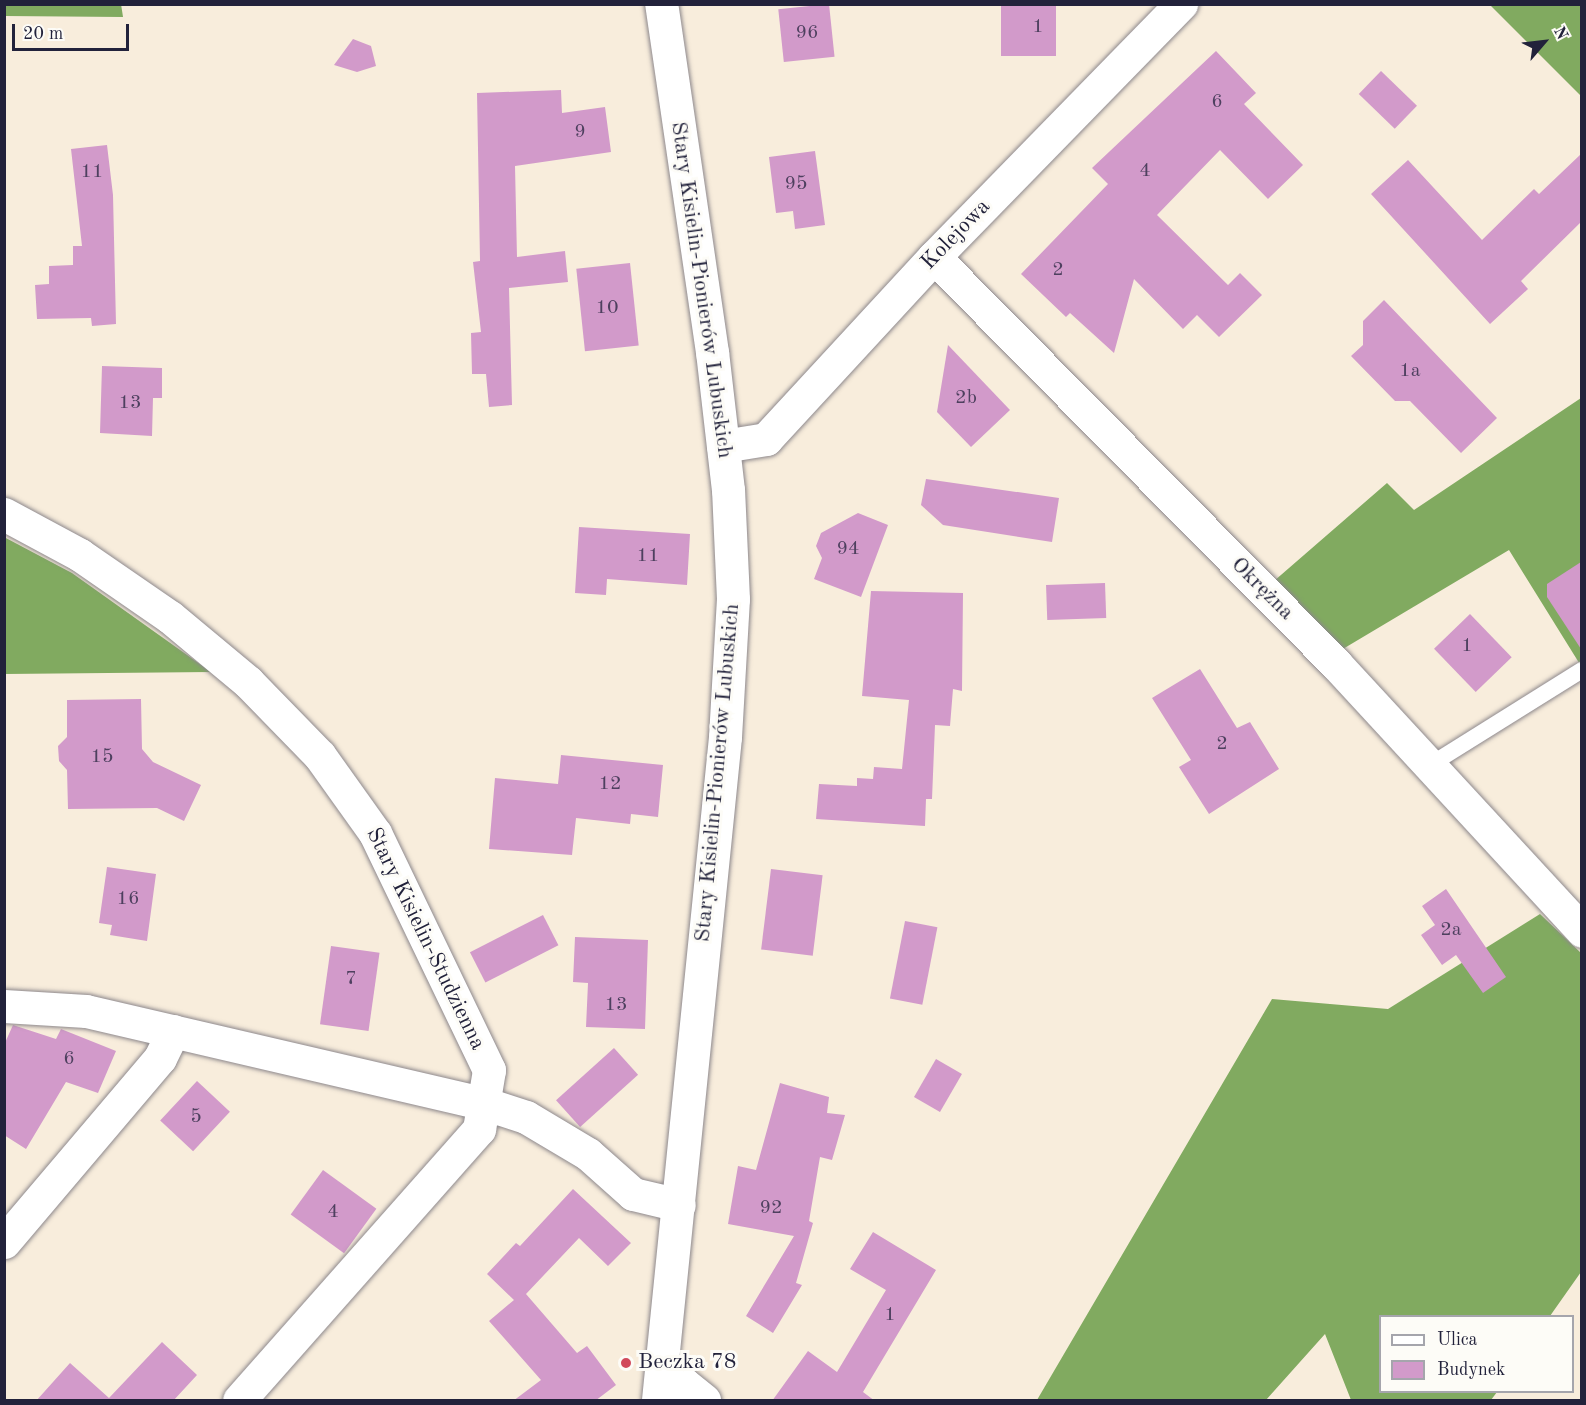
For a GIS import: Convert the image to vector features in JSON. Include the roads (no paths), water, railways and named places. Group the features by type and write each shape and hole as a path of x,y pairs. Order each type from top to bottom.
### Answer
{"street":[{"name":"Stary Kisielin-Pionierów Lubuskich","path":"659,1391 679,1205 732,632 732,545 723,446 661,4"},
{"name":"Kolejowa","path":"723,446 766,439 934,257 1181,4"},
{"name":"Okrężna","path":"934,257 1430,765 1581,931"},
{"name":"Stary Kisielin-Studzienna","path":"4,514 94,564 170,617 248,682 320,756 375,833 489,1070 486,1104 479,1129 239,1401"},
{"path":"4,1006 86,1011 486,1104 526,1117 588,1154 633,1194 679,1205"},
{"path":"4,1242 160,1058 172,1031"},
{"path":"659,1391 684,1384 704,1401"}],"lane":[{"path":"1430,765 1581,670"}],"place":[{"name":"Beczka 78","path":"626,1363"}]}
